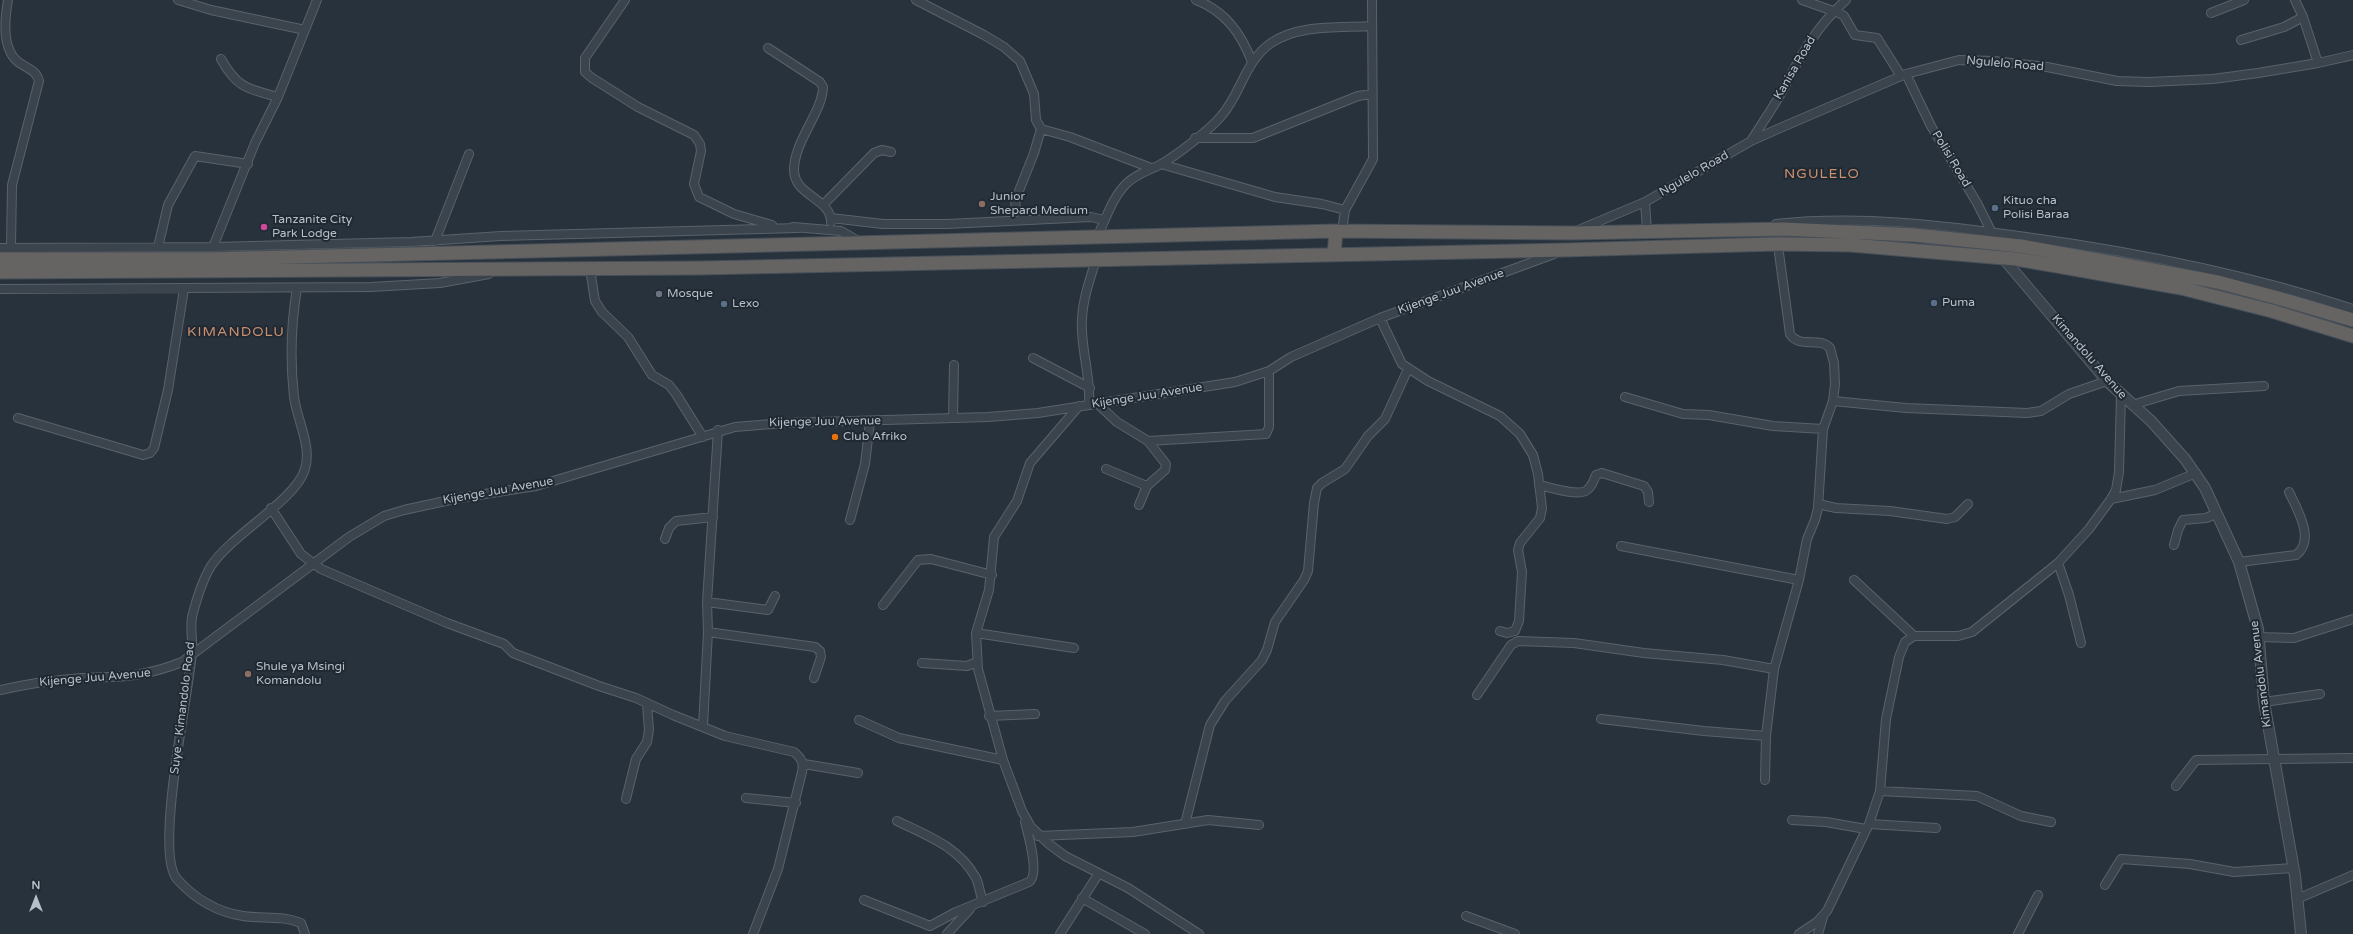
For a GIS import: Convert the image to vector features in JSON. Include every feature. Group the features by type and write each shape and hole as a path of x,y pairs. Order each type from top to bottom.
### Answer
{"highway":[{"path":"0,259 209,259 1339,231 1572,233 1784,229 1994,237 2218,282 2353,320"},
{"path":"1334,255 1339,231"},
{"path":"1394,254 1396,232"},
{"path":"0,272 590,269 1394,254 1777,244 1850,245 2003,258 2181,288 2272,311 2353,336"}],"street":[{"path":"8,0 5,19 11,53 16,60 32,70 38,76 39,82 12,185 11,248"},
{"path":"178,0 211,10 305,30"},
{"path":"213,247 248,164 255,143 278,97 317,0"},
{"path":"625,0 585,58 585,72 638,107 694,135 700,144 701,151 694,184 699,197 749,220 798,228"},
{"path":"916,0 984,35 1004,47 1020,61 1034,94 1036,120 1041,129 1032,160 1014,201 1016,208 1026,220"},
{"path":"1196,0 1210,5 1222,13 1238,31 1252,62"},
{"path":"1339,231 1345,210 1373,159 1372,0"},
{"path":"1802,0 1833,12"},
{"name":"Kanisa Road","path":"1751,141 1786,85 1806,45 1833,12 1846,0"},
{"path":"2211,13 2244,0"},
{"path":"2295,0 2303,17 2318,63"},
{"name":"Polisi Road","path":"1833,12 1844,16 1855,35 1877,38 1903,75 1931,126 1977,203 1994,237"},
{"path":"2241,40 2284,28 2303,17"},
{"path":"1097,237 1113,202 1126,183 1137,175 1161,164 1222,115 1252,62 1270,44 1290,33 1371,26"},
{"path":"768,48 820,82 823,87 821,97 798,149 794,170 795,178 802,190 823,205 831,218 831,229"},
{"name":"Ngulelo Road","path":"1572,233 1645,202 1751,141 1903,75 1960,60 1994,61 2047,67 2117,81 2149,82 2213,79 2318,63 2353,55"},
{"path":"222,59 232,78 242,86 278,97"},
{"path":"1195,138 1254,138 1358,96 1372,94"},
{"path":"1041,129 1070,137 1151,168"},
{"path":"823,205 874,153 882,150 891,152"},
{"path":"435,241 469,154"},
{"path":"158,247 168,205 195,156 248,164"},
{"path":"1161,164 1275,197 1292,201 1318,203 1345,210"},
{"path":"1645,202 1647,231"},
{"path":"831,218 883,224 947,224 1094,217 1104,220"},
{"path":"0,248 213,247 435,241 501,236 798,228 831,229 849,235 861,243"},
{"path":"1994,237 2075,244 2194,266 2270,284 2353,309"},
{"name":"Kijenge Juu Avenue","path":"0,690 52,681 140,676 158,672 182,662 192,653 313,564 370,524 384,516 404,510 536,486 703,437 718,430 755,424 870,422 1016,415 1235,382 1269,370 1291,357 1380,318 1564,250"},
{"path":"1765,780 1766,736 1774,669 1799,580 1807,539 1815,520 1818,504 1823,429 1833,401 1835,369 1830,348 1822,343 1797,341 1790,334 1779,254"},
{"name":"Kimandolu Avenue","path":"2003,258 2107,381 2120,395 2151,421 2196,473 2205,488 2239,562 2259,637 2264,702 2272,759 2293,868 2301,934"},
{"path":"1096,260 1085,294 1082,320 1093,404 1117,422 1148,441 1167,467 1147,486 1139,505"},
{"path":"590,269 595,301 602,312 628,337 652,375 670,385 703,437"},
{"path":"0,289 297,288 440,283 511,270"},
{"name":"Suye - Kimandolo Road","path":"297,288 292,335 293,380 297,413 308,459 301,480 224,551 211,567 201,587 192,619 192,653 176,752 168,851 169,863 175,877 195,897 218,909 243,916 289,918 301,923 305,934"},
{"path":"18,418 143,455 150,453 154,448 168,390 184,289"},
{"path":"1380,318 1397,356 1408,369 1511,424 1533,455 1542,508 1540,518 1520,543 1518,550 1522,572 1519,621 1515,632 1507,633 1500,631"},
{"path":"1033,358 1090,388"},
{"path":"953,418 954,365"},
{"path":"1186,824 1210,725 1225,701 1262,660 1267,650 1275,622 1304,580 1308,571 1314,503 1317,488 1322,483 1345,469 1368,436 1384,419 1391,408 1408,369"},
{"path":"1148,441 1266,434 1269,427 1269,370"},
{"path":"1833,401 1906,408 2027,413 2041,411 2069,394 2107,381"},
{"path":"2132,405 2179,391 2264,386"},
{"path":"1799,934 1823,917 1827,912 1868,826 1880,791 1886,719 1898,657 1905,642 1914,636 1958,636 1972,632 2058,563 2089,529 2116,490 2119,472 2120,395"},
{"path":"1625,397 1683,414 1709,415 1773,426 1823,429"},
{"path":"864,900 928,926 937,924 956,912 1032,879 1034,872 1031,844 1022,811 1002,760 989,716 977,662 976,634 992,575 992,552 994,537 1017,501 1030,463 1079,406"},
{"path":"850,520 865,464 870,422"},
{"path":"703,726 708,632 707,602 718,430"},
{"path":"1106,469 1147,486"},
{"path":"1539,485 1577,493 1584,493 1588,490 1596,475 1602,473 1644,486 1648,492 1649,502"},
{"path":"2111,499 2155,490 2196,473"},
{"path":"2239,562 2296,555 2300,552 2305,533 2304,526 2289,492"},
{"path":"1818,504 1836,508 1890,510 1947,519 1955,517 1968,504"},
{"path":"271,508 301,554 313,564 447,623 504,644 513,653 599,686 636,698 725,736 794,752 804,764 858,773"},
{"path":"2174,545 2178,530 2183,520 2206,518 2216,514"},
{"path":"665,539 669,528 676,521 713,517"},
{"path":"1621,546 1799,580"},
{"path":"884,605 918,560 931,559 992,575"},
{"path":"2058,563 2069,595 2081,643"},
{"path":"1854,580 1914,636"},
{"path":"707,602 768,610 775,596"},
{"path":"2259,637 2294,638 2353,619"},
{"path":"708,632 815,647 820,651 821,657 814,678"},
{"path":"976,634 1074,648"},
{"path":"1477,695 1511,645 1518,641 1574,643 1644,653 1723,660 1774,669"},
{"path":"922,663 967,666 977,662"},
{"path":"2264,702 2320,694"},
{"path":"626,799 636,759 647,742 649,730 647,704"},
{"path":"989,716 1035,714"},
{"path":"1601,719 1697,731 1766,736"},
{"path":"859,720 905,740 1002,760"},
{"path":"2176,786 2196,760 2353,758"},
{"path":"753,934 775,880 796,803 804,764"},
{"path":"1880,791 1977,796 2021,816 2051,822"},
{"path":"746,798 796,803"},
{"path":"1022,811 1038,836 1065,856 1128,888 1199,934"},
{"path":"1038,836 1107,834 1208,820 1259,826"},
{"path":"1792,820 1868,826 1936,828"},
{"path":"897,821 945,844 958,854 977,879 979,903"},
{"path":"2106,885 2121,859 2190,864 2234,872 2293,868"},
{"path":"1060,934 1099,873"},
{"path":"2297,899 2353,875"},
{"path":"2018,934 2038,895"},
{"path":"1082,898 1145,934"},
{"path":"946,934 979,903"},
{"path":"1466,916 1515,934"},
{"path":"1818,934 1823,917"}],"place":[{"name":"Junior Shepard Medium","path":"982,204"},
{"name":"Kituo cha Polisi Baraa","path":"1995,208"},
{"name":"Tanzanite City Park Lodge","path":"264,227"},
{"name":"Mosque","path":"659,294"},
{"name":"Puma","path":"1934,303"},
{"name":"Lexo","path":"724,304"},
{"name":"Club Afriko","path":"835,437"},
{"name":"Shule ya Msingi Komandolu","path":"248,674"}],"district":[{"name":"NGULELO","path":"1822,174"},
{"name":"KIMANDOLU","path":"236,332"}]}
